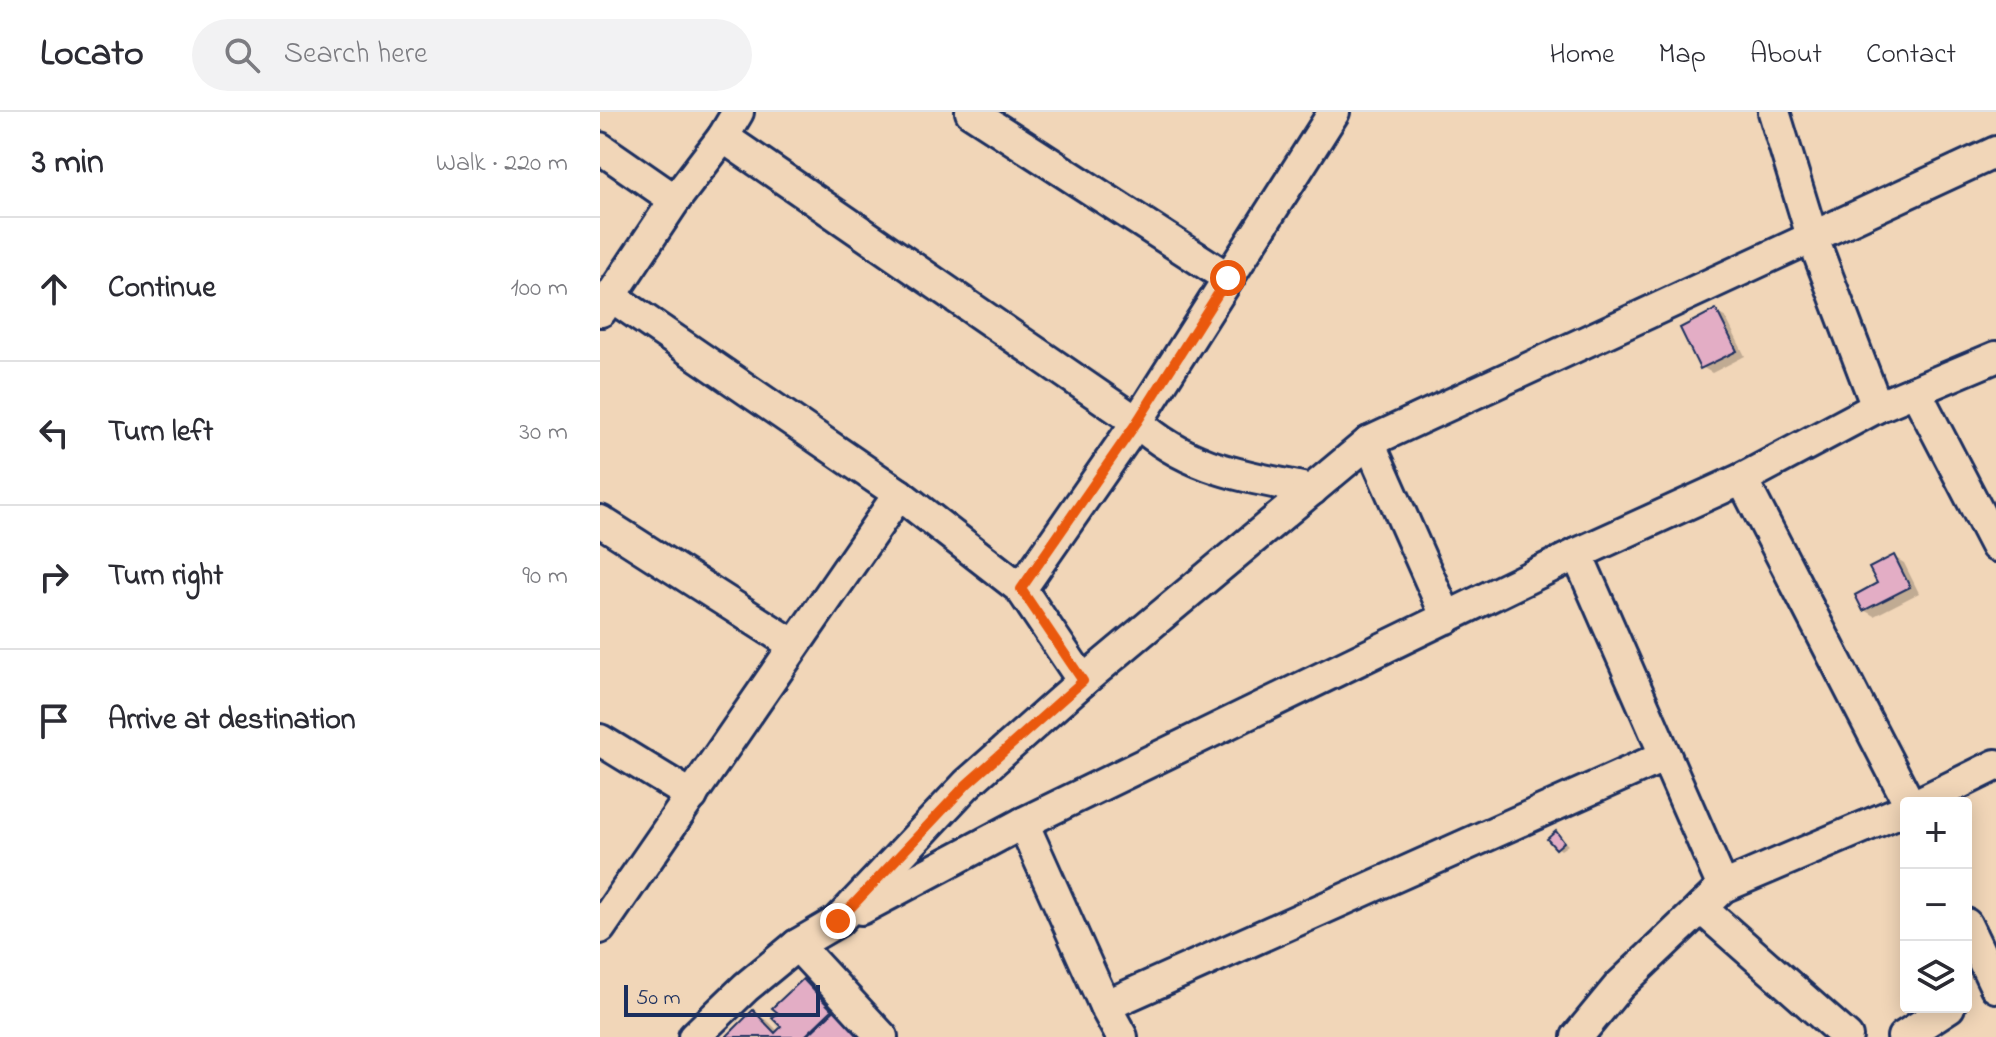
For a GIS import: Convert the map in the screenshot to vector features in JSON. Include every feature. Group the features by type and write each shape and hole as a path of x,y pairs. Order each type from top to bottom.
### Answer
{"street":[{"path":"971,112 1228,278"},
{"path":"1774,112 1812,236 1877,407"},
{"path":"1021,589 1137,422 1331,113"},
{"path":"1083,681 1021,589 899,494 606,305 675,200 731,124 1174,450 1217,470 1312,490"},
{"path":"600,148 675,200"},
{"path":"838,921 967,784 1083,681 1369,442 1996,152"},
{"path":"694,1037 746,987 797,945 1023,823 1577,554 1742,479 1877,407 1996,357"},
{"path":"1916,392 1996,546"},
{"path":"1369,442 1447,618"},
{"path":"1742,479 1906,797"},
{"path":"600,928 899,494"},
{"path":"600,521 794,645"},
{"path":"1577,554 1665,756 1712,898 1847,1037"},
{"path":"600,740 692,796"},
{"path":"1105,1006 1665,756"},
{"path":"1931,797 1996,765"},
{"path":"1577,1037 1619,986 1712,898 1900,812"},
{"path":"1023,823 1105,1006 1122,1037"},
{"path":"1972,937 1994,983 1972,993"},
{"path":"797,945 882,1037"},
{"path":"1903,1037 1940,1013"}],"building":[{"path":"1716,309 1737,351 1700,369 1680,328"},
{"path":"1894,555 1910,587 1863,611 1855,595 1877,583 1869,568"},
{"path":"1556,831 1564,842 1556,849 1547,839"},
{"path":"803,979 832,1010 804,1037 726,1037 753,1010 775,1033 781,1027 772,1018 778,1013 772,1008"},
{"path":"840,1005 870,1037 806,1037"}],"route":[{"path":"838,921 967,784 1083,681 1021,589 1137,422 1228,278"}]}
